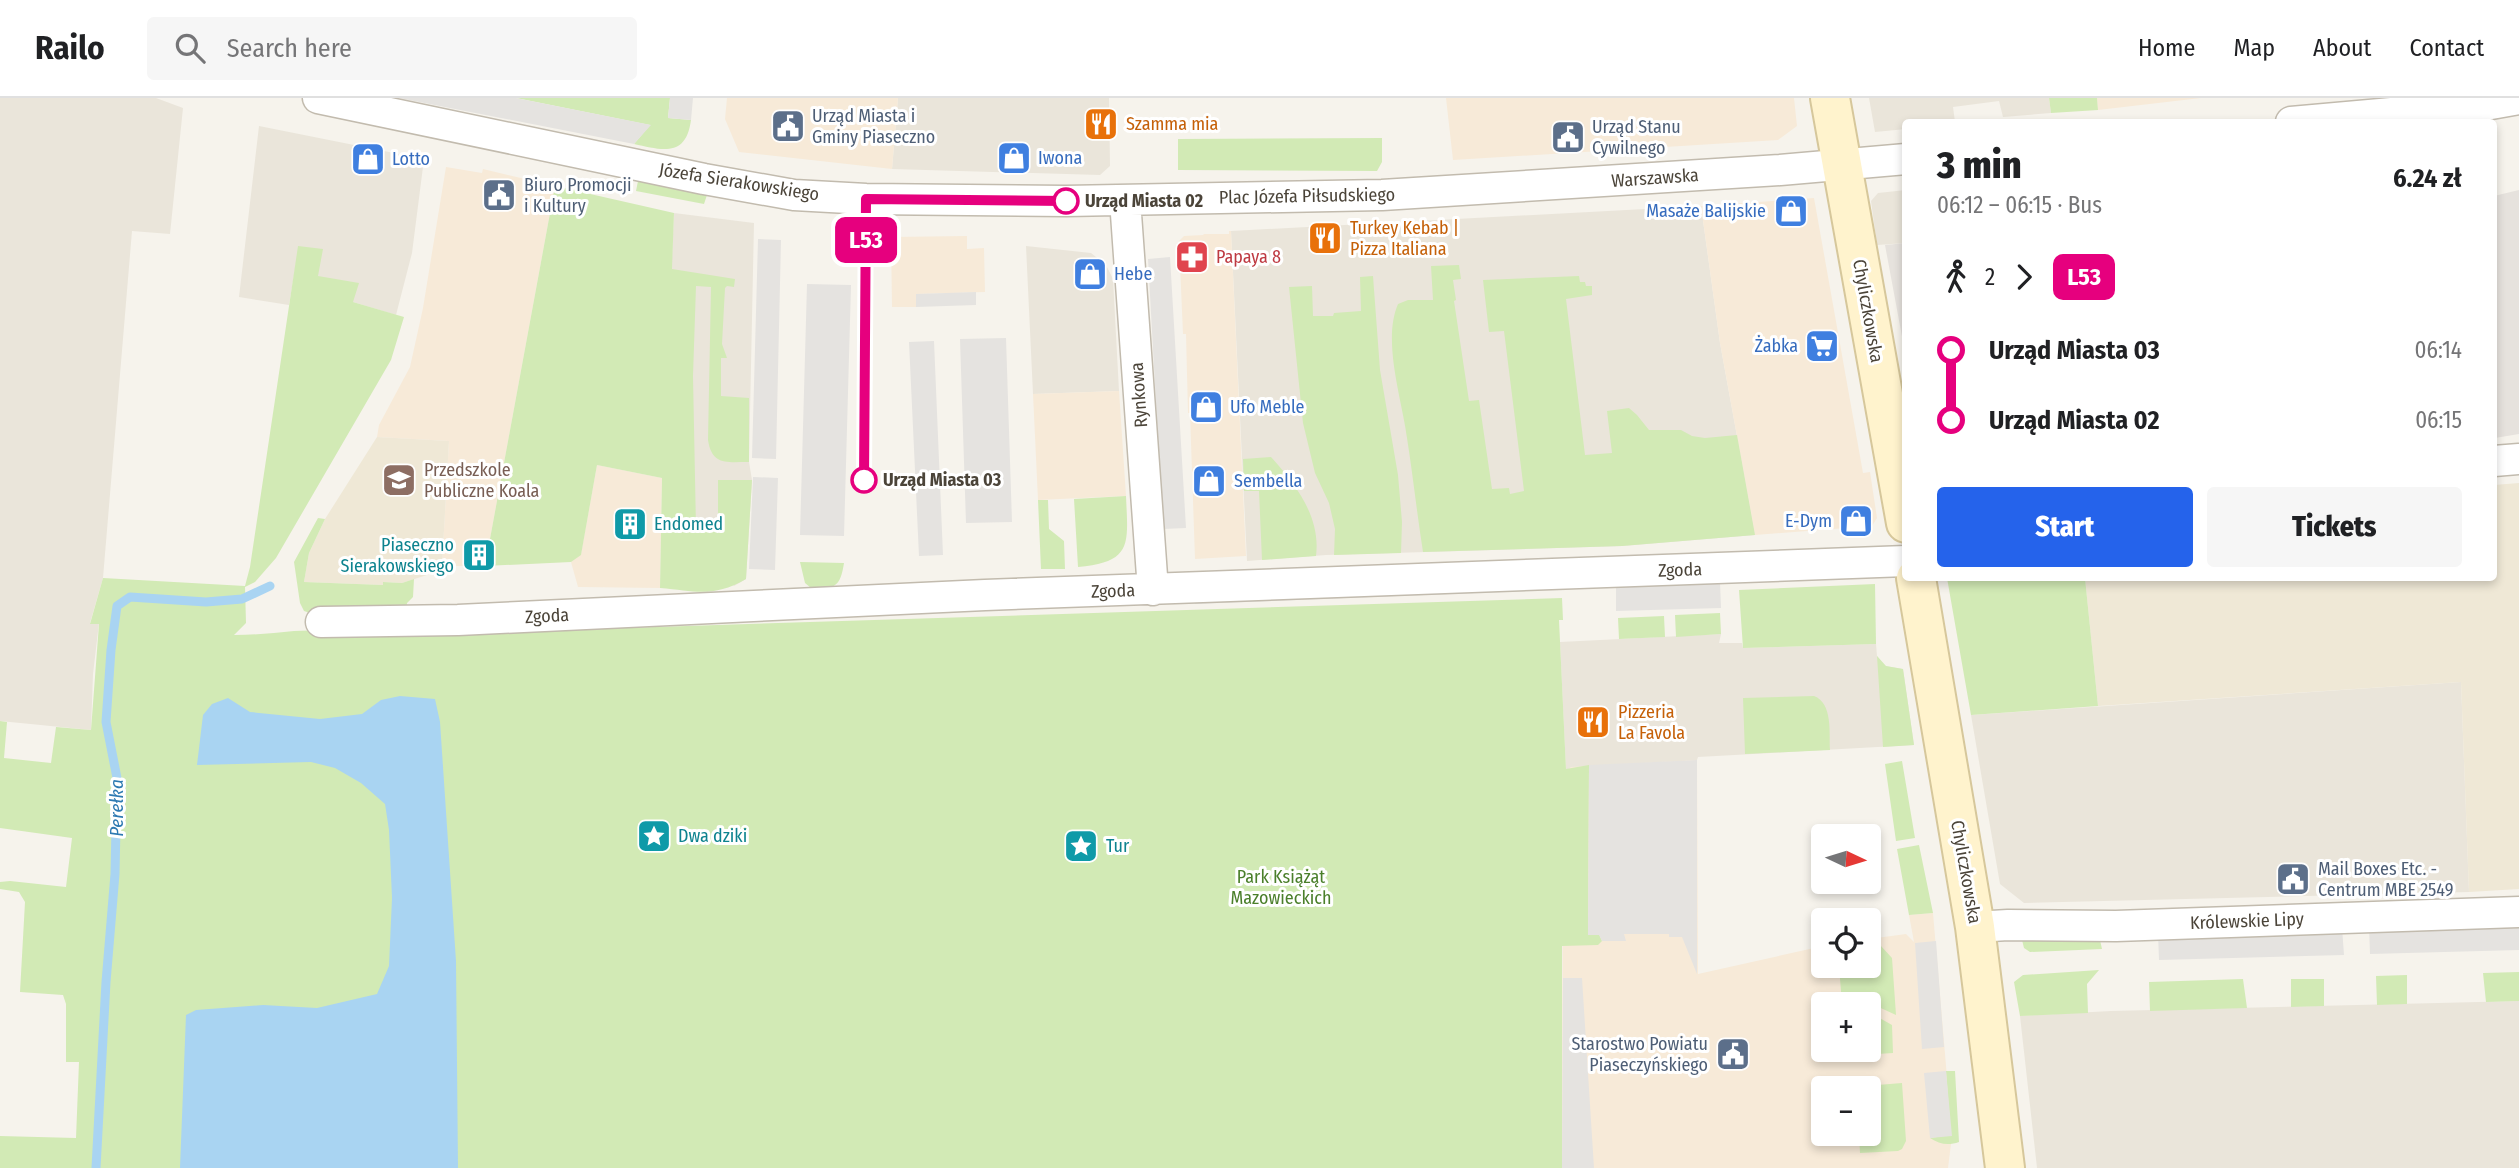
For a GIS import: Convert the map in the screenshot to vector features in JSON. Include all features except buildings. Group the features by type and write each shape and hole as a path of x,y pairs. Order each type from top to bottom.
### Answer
{"street":[{"name":"Józefa Sierakowskiego","path":"318,98 704,179 794,195 866,199 1125,200"},
{"name":"Chyliczkowska","path":"1830,98 1902,500"},
{"path":"2324,119 2491,104 2519,99"},
{"name":"Warszawska","path":"1405,194 1902,159"},
{"name":"Plac Józefa Piłsudskiego","path":"1125,200 1405,194"},
{"name":"Rynkowa","path":"1125,200 1153,590"},
{"path":"2497,461 2519,459"},
{"name":"Zgoda","path":"321,622 458,620 985,595 1902,561"},
{"name":"Chyliczkowska","path":"1917,581 1975,927 2005,1168"},
{"name":"Królewskie Lipy","path":"1975,927 2116,926 2519,912"}],"shaded area":[{"path":"0,98 156,98 183,108 170,234 132,231 103,578 90,623 99,623 93,674 91,730 0,721"},
{"path":"399,98 516,98 651,125 634,144"},
{"path":"670,98 693,98 691,120 668,118"},
{"path":"727,98 898,98 892,169 739,152 725,119"},
{"path":"898,98 1109,98 1110,166 1100,175 892,169"},
{"path":"1446,98 1794,98 1797,126 1778,140 1453,160"},
{"path":"1869,98 2049,98 2051,113 2003,117 1999,101 1953,107 1955,119 1902,119 1902,129 1875,132"},
{"path":"2097,98 2201,98 2098,110"},
{"path":"259,126 424,159 412,253 396,315 353,302 318,276 299,246 289,305 239,297"},
{"path":"446,167 482,173 483,169 555,186 485,566 442,566 449,441 377,437 379,425 410,367 423,308"},
{"path":"1902,190 1902,243 1877,245 1871,201 1878,193"},
{"path":"2519,190 2519,434 2497,438 2497,195"},
{"path":"1814,198 1863,473 1870,472 1877,518 1872,526 1755,535 1720,343 1701,206"},
{"path":"1701,206 1720,343 1755,535 1622,546 1326,555 1247,561 1231,231"},
{"path":"674,213 754,223 749,462 752,480 746,579 734,586 662,478"},
{"path":"1229,231 1246,556 1195,559 1190,413 1179,241 1184,236 1229,234"},
{"path":"967,236 967,249 984,248 985,292 917,294 916,307 892,307 891,237"},
{"path":"758,239 781,240 776,459 752,458"},
{"path":"1902,243 1902,336 1885,245"},
{"path":"1026,246 1091,253 1106,265 1113,279 1119,391 1033,394"},
{"path":"1170,257 1186,528 1163,529 1148,259"},
{"path":"807,284 851,285 844,536 800,535"},
{"path":"976,292 976,305 916,307 916,294"},
{"path":"1006,338 1012,522 966,523 960,339"},
{"path":"934,341 943,555 919,556 909,342"},
{"path":"1119,391 1126,496 1038,500 1033,394"},
{"name":"Przedszkole Publiczne Koala","path":"377,437 449,441 442,566 427,575 402,583 384,582 383,585 304,582 309,553 325,519"},
{"path":"597,465 662,478 660,588 578,587 571,562 581,554"},
{"path":"753,477 778,478 775,570 749,569"},
{"path":"2519,483 2519,889 2469,892 2461,682 2098,706 2085,581 2497,581 2497,485"},
{"path":"1527,579 1527,591 1195,604 1194,592"},
{"path":"1720,582 1721,608 1616,611 1616,585"},
{"path":"1721,634 1719,643 1742,643 1743,648 1876,644 1877,656 1885,666 1903,669 1914,745 1698,757 1697,760 1566,770 1560,642"},
{"path":"2461,682 2469,892 2024,903 2000,884 1971,715"},
{"path":"1697,760 1698,974 1811,949 1811,978 1881,978 1881,937 1906,934 1914,942 1909,915 1933,913 1952,1136 1948,1168 1562,1168 1563,773 1571,767"},
{"path":"1697,760 1697,974 1682,937 1669,937 1669,934 1624,934 1626,941 1602,941 1599,935 1588,935 1589,765"},
{"path":"2519,922 2519,950 2370,954 2369,926"},
{"path":"2342,927 2344,955 2159,960 2158,933"},
{"path":"1936,941 1944,1047 1922,1049 1915,943"},
{"path":"1563,978 1582,978 1594,1168 1562,1168"},
{"path":"2519,1001 2519,1168 2037,1168 2020,1016 2111,1011"},
{"path":"1946,1071 1952,1136 1930,1138 1924,1073"}],"green space":[{"path":"516,98 670,98 668,118 691,120 684,141 678,146 654,148 634,144 650,125"},
{"path":"2049,98 2097,98 2098,110 2051,113"},
{"path":"1382,138 1382,162 1377,171 1178,170 1178,139"},
{"path":"638,181 707,195 704,204 636,191"},
{"path":"555,186 674,213 672,269 735,279 734,287 725,288 722,344 727,358 721,358 721,396 749,398 749,462 722,461 713,454 708,440 711,287 696,286 693,376 696,528 718,528 718,480 752,480 746,579 734,585 704,592 660,588 662,478 597,465 581,555 571,562 485,566"},
{"name":"Park Książąt Mazowieckich","path":"298,246 323,249 318,276 359,283 353,302 404,317 391,360 276,558 255,582 245,587 246,623 234,635 322,630 404,635 1562,598 1563,620 1559,620 1566,769 1589,765 1588,934 1599,934 1602,941 1598,945 1562,946 1562,1168 0,1168 0,1136 76,1138 79,1062 66,1062 66,1004 63,995 20,992 25,902 19,892 0,889 0,882 10,881 66,887 72,838 0,828 0,721 7,722 4,758 51,763 56,727 91,730 99,624 90,624 103,578 245,586"},
{"path":"1459,265 1461,279 1453,280 1454,301 1469,401 1479,400 1492,489 1509,488 1510,494 1524,491 1504,331 1489,332 1483,280 1579,276 1580,282 1592,286 1592,295 1566,299 1585,455 1612,453 1607,411 1629,408 1649,430 1681,430 1692,436 1705,438 1737,435 1755,535 1622,546 1423,552 1392,352 1394,319 1398,304 1408,300 1433,300 1431,266"},
{"path":"1373,276 1380,370 1398,475 1402,522 1401,553 1334,555 1335,529 1329,503 1315,473 1303,423 1289,287 1312,286 1313,316 1333,316 1334,313 1361,311 1360,277"},
{"path":"1271,457 1298,490 1311,515 1317,542 1316,556 1262,560 1259,491 1244,491 1243,459"},
{"path":"1126,496 1127,527 1123,548 1109,561 1078,567 1074,499"},
{"path":"1038,500 1048,500 1049,529 1064,541 1065,569 1041,569"},
{"path":"318,518 325,519 309,553 304,582 383,585 383,582 402,583 414,579 413,597 407,603 406,612 313,614 304,611 300,603 294,562"},
{"path":"800,562 844,563 835,585 811,588 805,583"},
{"path":"1948,581 2085,581 2098,706 1971,715"},
{"path":"1875,584 1876,644 1743,648 1739,590"},
{"path":"1720,613 1721,634 1676,637 1675,615"},
{"path":"1664,616 1665,637 1619,639 1618,618"},
{"path":"1877,656 1886,666 1903,669 1914,745 1883,747"},
{"path":"1814,696 1820,700 1827,712 1830,750 1745,754 1743,698"},
{"path":"1902,761 1915,838 1896,841 1885,764"},
{"path":"1919,845 1933,913 1909,915 1897,849"},
{"path":"2022,940 2100,940 2102,949 2030,952 2024,948"},
{"path":"1881,946 1892,958 1896,1015 1881,1008 1881,992 1841,992 1840,978 1881,978"},
{"path":"2099,970 2087,984 2088,1013 2020,1016 2014,982 2023,975"},
{"path":"2519,972 2519,1001 2486,1002 2483,973"},
{"path":"2407,975 2407,1004 2377,1005 2376,976"},
{"path":"2243,979 2247,1008 2150,1011 2149,982"},
{"path":"2291,979 2324,979 2324,1006 2291,1007"},
{"path":"1881,1019 1892,1025 1893,1053 1881,1054"},
{"path":"1946,1071 1955,1071 1959,1142 1947,1144 1930,1138 1951,1135"},
{"path":"1902,1083 1906,1141 1898,1151 1860,1153 1860,1146 1881,1146 1881,1085"}],"water":[{"path":"400,696 435,699 440,722 456,961 458,1168 180,1168 186,1015 196,1010 263,1005 317,1008 377,994 389,966 392,898 385,804 361,783 335,768 311,762 197,765 203,715 212,704 228,698 250,712 320,719 362,714 381,700"}],"waterway":[{"name":"Perełka","path":"96,1168 115,874 117,778 106,722 117,606 130,597 206,602 242,599 270,586"}],"bus line":[{"name":"L53","path":"864,480 866,199 1066,201"}],"place":[{"name":"Szamma mia","path":"1101,124"},
{"name":"Urząd Miasta i Gminy Piaseczno","path":"788,126"},
{"name":"Urząd Stanu Cywilnego","path":"1568,137"},
{"name":"Iwona","path":"1014,158"},
{"name":"Lotto","path":"368,159"},
{"name":"Biuro Promocji i Kultury","path":"499,195"},
{"name":"Urząd Miasta 02","path":"1066,201"},
{"name":"Masaże Balijskie","path":"1791,211"},
{"name":"Turkey Kebab | Pizza Italiana","path":"1325,238"},
{"name":"Papaya 8","path":"1192,257"},
{"name":"Hebe","path":"1090,274"},
{"name":"Żabka","path":"1822,346"},
{"name":"Ufo Meble","path":"1206,407"},
{"name":"Przedszkole Publiczne Koala","path":"399,480"},
{"name":"Urząd Miasta 03","path":"864,480"},
{"name":"Sembella","path":"1209,481"},
{"name":"E-Dym","path":"1856,521"},
{"name":"Endomed","path":"630,524"},
{"name":"Piaseczno Sierakowskiego","path":"479,555"},
{"name":"Pizzeria La Favola","path":"1593,722"},
{"name":"Dwa dziki","path":"654,836"},
{"name":"Tur","path":"1081,846"},
{"name":"Mail Boxes Etc. - Centrum MBE 2549","path":"2293,879"},
{"name":"Starostwo Powiatu Piaseczyńskiego","path":"1733,1054"}]}
